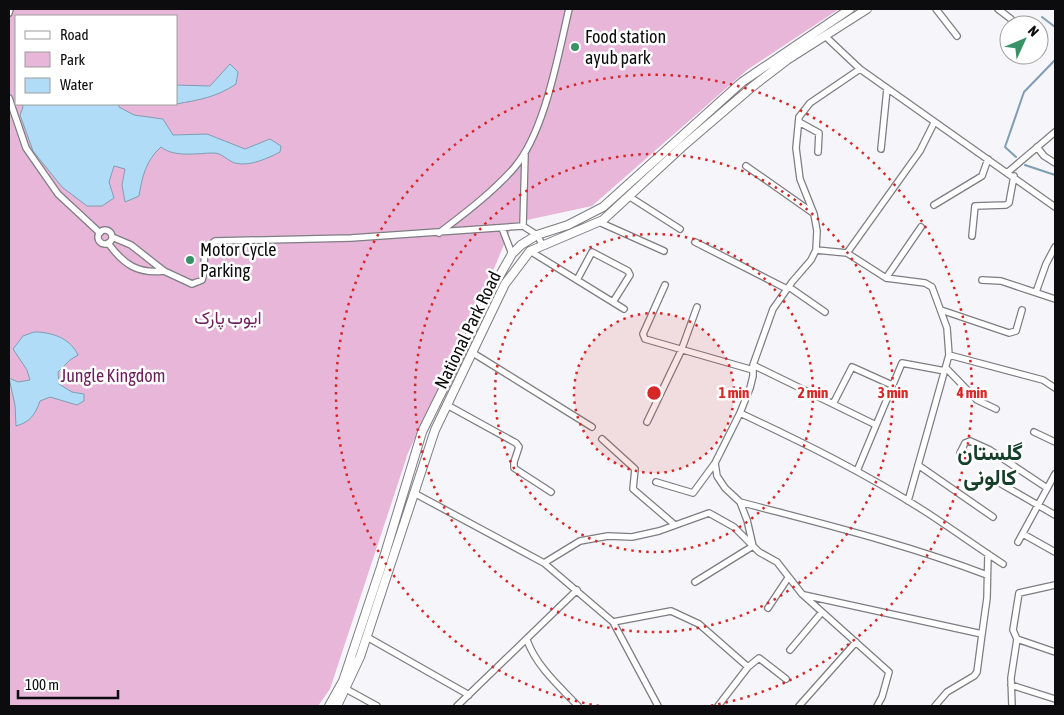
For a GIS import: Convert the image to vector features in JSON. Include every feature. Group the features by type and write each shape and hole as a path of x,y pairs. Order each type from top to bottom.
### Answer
{"main road":[{"name":"National Park Road","path":"337,706 346,689 349,672 422,432 496,282 512,254 521,245 537,235 568,225 603,207 732,90 764,65 850,9"},
{"name":"National Park Road","path":"329,706 367,637 435,430 506,284 530,251 542,244 599,222 630,197 682,147 739,98 787,60 867,9"},
{"path":"732,90 739,98"}],"street":[{"path":"9,13 10,9"},
{"path":"439,233 514,168 525,152 536,132 569,9"},
{"path":"936,9 957,36"},
{"path":"825,36 860,69 934,123 1014,176 1055,207"},
{"path":"656,482 693,493 715,463 740,413 752,382 753,368 773,309 811,260 816,250 817,232 813,213 800,179 796,148 799,117 810,102 860,69"},
{"path":"880,149 887,89"},
{"path":"9,98 26,148 58,194 100,233"},
{"path":"799,122 819,133 818,152"},
{"path":"847,253 920,151 934,123"},
{"path":"1008,172 1055,132"},
{"path":"1037,147 1044,156 1055,163"},
{"path":"523,226 525,152"},
{"path":"934,205 982,176 988,159"},
{"path":"746,166 813,213"},
{"path":"972,236 975,206 1006,205 1009,202 1014,176"},
{"path":"630,197 680,229"},
{"path":"599,222 664,251"},
{"path":"452,223 456,232"},
{"path":"100,233 107,231 112,237 130,245 164,271 192,284 198,283 203,276 204,253 207,246 215,242 439,233 523,226 537,235 542,244"},
{"path":"886,278 921,227"},
{"path":"502,228 512,254"},
{"path":"100,233 98,238 101,243 108,244 122,260 148,273 164,271"},
{"path":"108,244 112,237"},
{"path":"695,242 788,288 825,312"},
{"path":"1036,292 1046,264 1055,247"},
{"path":"816,250 847,253 886,278 929,284 941,310 946,328 949,355 908,501"},
{"path":"530,251 624,309"},
{"path":"577,280 592,252 628,271 630,276 613,302"},
{"path":"982,280 1001,281 1055,299"},
{"path":"664,285 643,337 681,351 753,368 876,425"},
{"path":"647,422 681,351 697,307"},
{"path":"941,310 1009,333 1016,331 1022,310"},
{"path":"473,353 592,427"},
{"path":"949,355 1043,380 1055,388"},
{"path":"856,471 902,363 945,370 977,400 996,409"},
{"path":"833,404 852,367 892,386"},
{"path":"447,405 516,443 520,447 514,462 514,468 551,492"},
{"path":"740,413 814,447 856,471 908,501 1003,564"},
{"path":"1034,432 1055,442"},
{"path":"602,439 635,469 633,489 676,525"},
{"path":"960,453 966,443 970,441 990,450 1048,487 1055,489"},
{"path":"715,463 717,476 725,488 740,502 748,520 753,546"},
{"path":"918,465 993,517"},
{"path":"1018,542 1055,474"},
{"path":"998,482 1055,514"},
{"path":"414,493 544,563 577,590 613,622 658,706"},
{"path":"740,502 878,538 938,556 987,575"},
{"path":"544,563 580,541 608,536 632,537 676,525 709,513 734,527 758,552 777,562 802,594 889,672 878,704 885,706"},
{"path":"1023,534 1055,552"},
{"path":"695,582 753,546"},
{"path":"935,706 947,692 978,672 987,598 988,554"},
{"path":"768,608 788,578"},
{"path":"1012,706 1011,685 1017,638 1013,630 1019,593 1055,585"},
{"path":"458,706 577,590"},
{"path":"802,594 982,634"},
{"path":"613,622 671,611 699,624 748,667"},
{"path":"790,650 822,612"},
{"path":"367,637 469,695"},
{"path":"1017,638 1055,652"},
{"path":"527,640 531,650 548,673 578,706"},
{"path":"799,706 856,642"},
{"path":"718,706 757,657 786,679"},
{"path":"1011,685 1055,700"},
{"path":"346,689 376,706"}],"green space":[{"name":"ایوب پارک","path":"9,9 839,9 747,70 592,206 513,223 485,290 408,453 330,689 318,706 9,706"}],"water":[{"path":"230,64 238,72 236,84 229,88 215,95 178,104 178,85 210,86"},
{"path":"22,105 119,105 119,107 134,115 163,119 173,135 207,134 245,149 270,139 281,146 280,152 247,164 232,162 217,153 179,154 161,147 152,157 146,169 139,196 125,202 122,185 125,169 114,166 109,182 114,198 102,206 87,206 62,187 33,151 20,115"},
{"path":"34,332 60,337 75,349 78,355 58,372 59,384 72,392 84,394 84,401 77,405 50,397 40,401 34,414 28,420 16,426 15,405 9,378 18,382 30,380 27,370 13,349 23,336"}],"waterway":[{"path":"1049,22 1055,27"},
{"path":"1016,157 1005,147 1024,92 1055,60"},
{"path":"1025,165 1055,175"}],"place":[{"name":"Food station ayub park","path":"575,47"},
{"name":"Motor Cycle Parking","path":"190,260"}],"district":[{"name":"گلستان کالونی","path":"990,465"}],"park label":[{"name":"Jungle Kingdom","path":"113,376"}]}
